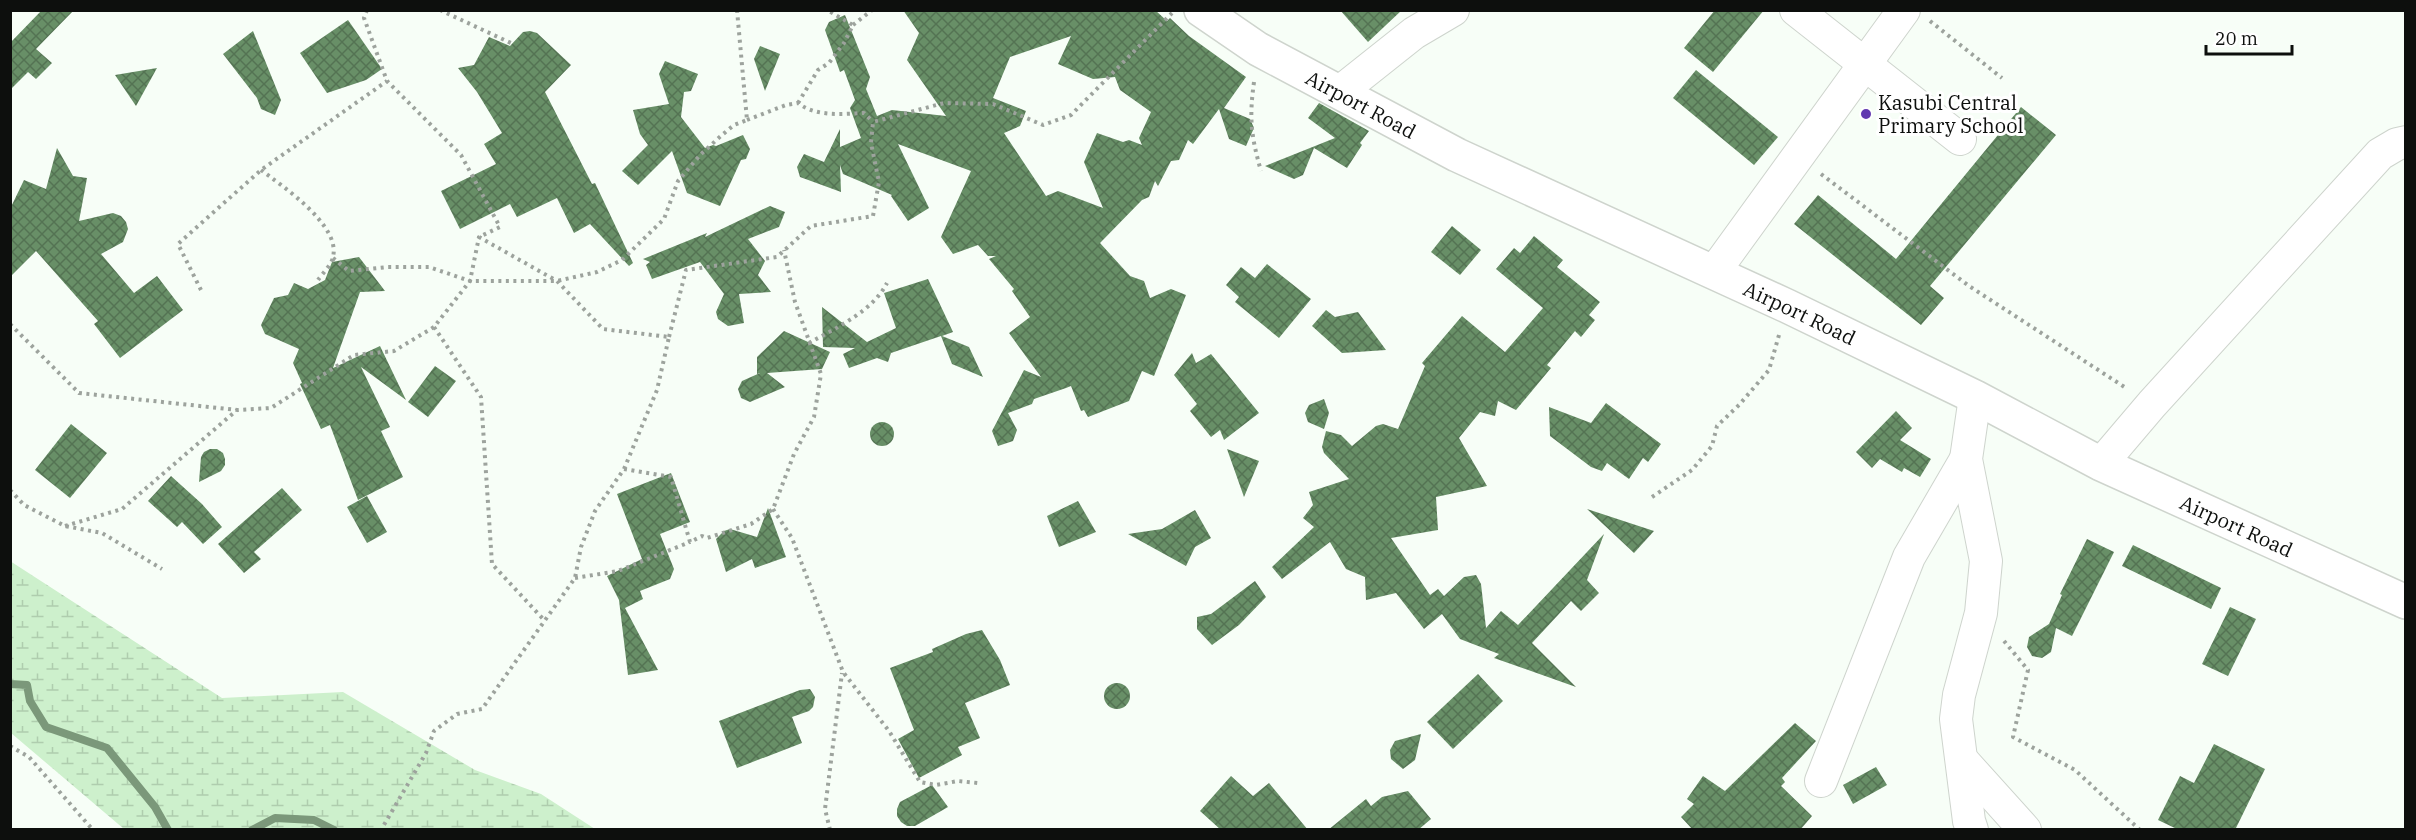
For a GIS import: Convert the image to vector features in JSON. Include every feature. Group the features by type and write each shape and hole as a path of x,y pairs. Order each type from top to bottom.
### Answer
{"street":[{"name":"Airport Road","path":"1201,10 1258,49 1457,155 1787,306 1975,397 2102,464 2406,602"},
{"path":"1341,92 1414,33 1453,10"},
{"path":"1796,10 1960,139"},
{"path":"1714,272 1864,63 1915,14"},
{"path":"2102,464 2152,404 2380,154 2397,144 2406,142"},
{"path":"1972,830 1956,719 1959,695 1981,613 1986,561 1966,459 1975,397"},
{"path":"1821,782 1909,557 1966,459"},
{"path":"1962,760 2025,830"}],"path":[{"path":"368,10 364,18 387,81 461,155 500,227 479,237"},
{"path":"440,10 513,44"},
{"path":"737,10 747,120"},
{"path":"827,10 853,25"},
{"path":"798,104 818,70 828,63 844,43 853,25 872,10"},
{"path":"873,122 944,103 993,104 1043,125 1056,122 1071,115 1174,10"},
{"path":"1915,14 2002,78"},
{"path":"1258,49 1251,106 1252,139 1261,171"},
{"path":"201,290 178,244 261,170 387,81"},
{"path":"333,258 349,271 388,267 429,267 470,281 556,281 597,272 622,260 664,219 678,181 700,154 734,125 786,105 798,104 804,108 828,114 864,113 873,122"},
{"path":"381,830 426,753 434,731 457,714 482,709 575,578 581,547 595,511 624,469 657,390 686,270 777,257 811,226 873,216 879,182 871,143 873,122"},
{"path":"1797,156 1969,286 2152,404"},
{"path":"261,170 298,198 324,225 333,244 333,258 318,280"},
{"path":"479,237 556,281 603,329 669,337"},
{"path":"10,324 79,393 237,410 272,408 354,355 394,351 434,327 470,281 479,237"},
{"path":"575,578 618,571 702,536 707,538 751,524 773,509 794,454 814,417 820,374 795,302 783,250"},
{"path":"809,343 841,326 881,296 887,283"},
{"path":"1652,497 1692,470 1712,446 1717,426 1740,405 1769,370 1787,306"},
{"path":"434,327 481,397 492,564 545,621"},
{"path":"65,526 122,509 237,410"},
{"path":"624,469 671,477 690,542"},
{"path":"10,490 24,505 65,526 102,533 162,569"},
{"path":"773,509 792,537 843,672 889,731 920,782 936,785 958,781 978,783"},
{"path":"1981,613 2028,670 2013,737 2075,770 2140,830"},
{"path":"830,830 825,809 843,672"},
{"path":"10,746 29,757 93,830"}],"green space":[{"path":"10,561 222,698 343,692 475,770 541,794 595,829 124,829 11,733"}],"building":[{"path":"42,10 74,10 36,49 52,63 36,79 28,72 10,90 10,43"},
{"path":"903,10 1155,10 1167,21 1170,18 1189,36 1246,77 1224,108 1250,119 1254,128 1246,146 1229,139 1219,109 1193,144 1188,140 1179,160 1171,161 1158,186 1155,181 1149,197 1142,200 1100,243 1130,276 1144,281 1150,298 1171,289 1186,295 1154,376 1142,371 1129,401 1088,417 1084,410 1081,411 1071,386 1034,399 1032,404 1008,413 1017,430 1013,441 998,446 992,431 1024,370 1041,377 1009,333 1030,317 1012,291 1014,289 989,259 996,256 988,256 978,245 953,254 941,237 971,171 898,144 929,208 908,221 892,195 843,174 840,165 841,192 800,177 797,167 804,154 824,162 840,129 840,147 861,138 850,108 855,100 844,70 840,72 825,30 829,22 845,15 870,77 866,89 877,116 892,110 946,116 907,60 919,33","holes":["1071,36 1058,64 1093,79 1115,77 1120,90 1151,112 1139,138 1142,145 1129,140 1123,142 1097,133 1084,162 1103,208 1058,191 1046,196 1004,133 1020,126 1026,111 993,98 1010,57"]},
{"path":"1340,10 1402,10 1368,42"},
{"path":"1715,10 1764,10 1713,72 1684,48"},
{"path":"348,20 382,69 366,80 327,93 300,53"},
{"path":"253,31 281,100 275,115 261,109 257,98 223,54"},
{"path":"523,32 537,33 571,65 545,92 592,184 595,183 633,263 629,266 590,224 574,233 557,198 517,217 510,204 460,229 441,191 496,164 484,144 502,133 477,92 458,68 474,65 489,37 510,46"},
{"path":"760,46 780,54 765,91 754,59"},
{"path":"665,61 698,74 691,91 684,92 681,117 705,148 743,135 750,149 746,159 741,160 720,206 687,193 672,151 638,185 622,171 648,145 640,134 633,110 669,104 659,74"},
{"path":"157,68 136,106 115,75"},
{"path":"1696,70 1778,137 1754,165 1673,98"},
{"path":"1319,103 1369,131 1347,168 1314,148 1303,175 1294,179 1265,166 1335,138 1308,118"},
{"path":"2021,107 2056,135 1930,286 1944,298 1921,325 1794,224 1818,195 1896,259"},
{"path":"57,148 73,176 87,178 79,221 113,213 121,216 126,222 128,229 123,242 101,254 134,293 157,276 183,310 120,358 94,324 98,321 36,251 10,277 10,209 24,180 46,189"},
{"path":"770,206 785,212 779,227 748,239 765,261 758,275 771,292 739,294 744,323 728,326 718,319 716,312 724,294 700,262 652,279 646,265 650,262 643,259 707,233 705,237"},
{"path":"1452,226 1481,250 1460,275 1431,252"},
{"path":"1534,236 1563,260 1557,267 1600,302 1589,315 1595,320 1581,337 1575,331 1547,365 1551,368 1516,410 1498,401 1495,416 1480,412 1459,438 1487,486 1436,497 1438,530 1391,538 1430,595 1438,589 1444,596 1464,577 1476,575 1481,584 1486,628 1501,611 1518,625 1604,534 1587,580 1599,593 1581,611 1571,601 1532,643 1576,687 1494,658 1499,654 1460,639 1442,614 1424,629 1396,593 1366,600 1365,577 1346,569 1330,542 1282,579 1272,567 1314,527 1303,518 1313,505 1309,492 1349,479 1324,453 1322,447 1326,431 1341,435 1352,446 1376,426 1383,424 1398,429 1425,366 1422,363 1462,316 1505,352 1543,308 1496,269 1514,248 1520,253"},
{"path":"359,257 385,291 360,292 333,368 380,346 406,400 361,367 390,427 381,431 403,477 358,500 330,425 321,429 300,384 302,383 293,363 299,349 265,334 261,325 274,298 288,295 294,283 308,289 325,280 332,262"},
{"path":"1267,264 1311,299 1279,338 1235,302 1239,297 1226,285 1241,267 1255,278"},
{"path":"928,279 953,332 942,336 969,347 983,377 952,364 941,336 891,353 888,362 877,358 849,368 843,354 855,348 823,347 822,307 867,342 896,328 884,293"},
{"path":"1326,310 1335,317 1358,312 1386,350 1342,353 1312,326"},
{"path":"784,331 830,352 822,369 767,373 785,387 750,402 741,398 738,389 742,381 760,373 757,374 757,357"},
{"path":"1192,353 1196,363 1211,354 1259,413 1224,440 1220,430 1211,437 1190,411 1197,404 1174,375"},
{"path":"435,366 456,381 428,417 408,402"},
{"path":"1324,399 1329,413 1324,429 1308,422 1305,413 1309,405"},
{"path":"1606,403 1661,444 1648,462 1643,458 1629,479 1607,463 1602,471 1591,467 1550,436 1549,407 1591,423"},
{"path":"1896,411 1912,428 1900,440 1931,459 1920,477 1904,468 1902,472 1880,459 1872,468 1856,452"},
{"path":"882,422 891,425 894,434 891,443 882,446 873,443 870,434 873,425"},
{"path":"71,424 107,453 70,498 35,470"},
{"path":"210,449 217,449 223,453 225,465 221,471 199,482 201,457"},
{"path":"1227,449 1259,461 1244,497"},
{"path":"671,473 690,522 660,534 674,569 670,579 640,591 643,599 625,608 658,670 628,675 619,600 607,576 642,559 617,494"},
{"path":"171,476 202,504 222,527 203,544 182,522 177,527 148,501"},
{"path":"282,488 302,510 254,552 261,559 244,573 218,544"},
{"path":"367,496 387,532 367,543 347,507"},
{"path":"1078,501 1096,532 1059,547 1047,516"},
{"path":"768,508 786,557 755,568 752,559 726,572 716,539 724,531 730,529 757,537"},
{"path":"1587,509 1654,531 1634,553"},
{"path":"1195,510 1211,538 1195,547 1186,566 1128,534 1162,529"},
{"path":"2087,539 2114,552 2072,636 2056,628 2051,652 2042,658 2032,656 2027,647 2029,637 2049,624 2062,595 2060,594"},
{"path":"2133,545 2221,588 2211,609 2122,566"},
{"path":"1255,581 1266,597 1239,625 1212,645 1197,629 1197,617 1211,614"},
{"path":"2230,607 2256,619 2228,676 2202,664"},
{"path":"982,630 1000,660 1010,685 965,703 980,738 958,747 962,755 919,778 898,739 914,730 890,668 933,652 932,649 966,634"},
{"path":"1478,674 1503,701 1453,749 1427,722"},
{"path":"1117,683 1126,687 1130,696 1126,705 1117,709 1108,705 1104,696 1108,687"},
{"path":"810,689 815,697 813,707 809,711 792,717 802,743 737,768 719,721 800,690"},
{"path":"1795,723 1816,741 1782,778 1785,782 1781,786 1812,816 1800,830 1693,830 1681,817 1694,804 1687,799 1703,776 1725,791"},
{"path":"1421,734 1415,760 1403,769 1391,759 1390,750 1395,741"},
{"path":"2214,744 2265,769 2235,830 2179,830 2158,820 2180,776 2194,783"},
{"path":"1876,767 1887,785 1853,804 1843,785"},
{"path":"1231,776 1253,796 1269,783 1308,830 1221,830 1200,811"},
{"path":"932,785 948,807 915,826 907,826 901,822 897,816 900,802"},
{"path":"1408,791 1431,819 1418,830 1328,830 1366,799 1371,806 1382,797"}],"waterway":[{"path":"10,684 27,685 30,701 46,727 107,748 155,807 168,830"},
{"path":"252,830 275,818 314,820 334,830"}],"place":[{"name":"Kasubi Central Primary School","path":"1866,114"}]}
